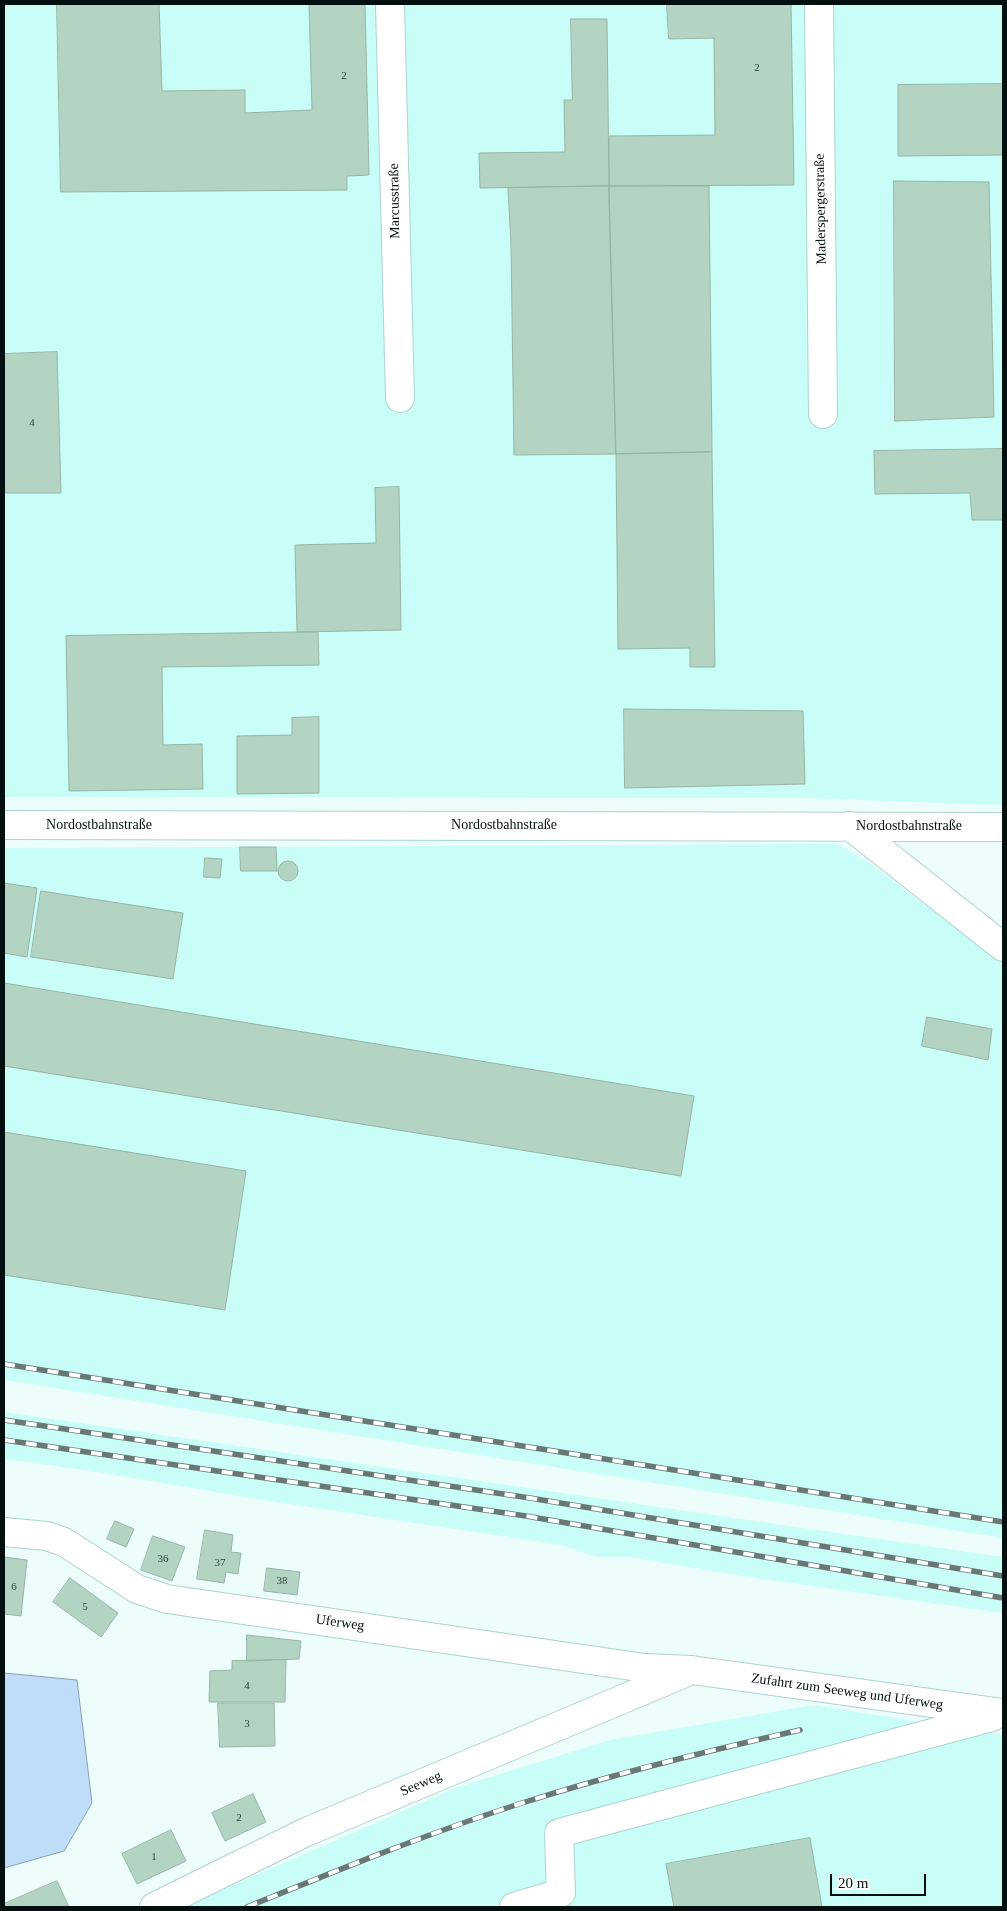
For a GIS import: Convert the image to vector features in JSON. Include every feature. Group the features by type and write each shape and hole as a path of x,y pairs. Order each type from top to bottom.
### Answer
{"street":[{"name":"Marcusstraße","path":"390,4 400,398"},
{"name":"Maderspergerstraße","path":"819,4 823,414"},
{"name":"Nordostbahnstraße","path":"4,825 1003,827"},
{"path":"850,826 1003,947"},
{"name":"Uferweg","path":"4,1532 47,1536 64,1542 137,1589 167,1599 645,1668 692,1670"},
{"name":"Zufahrt zum Seeweg und Uferweg","path":"692,1670 1003,1714"},
{"name":"Seeweg","path":"154,1907 306,1832 692,1670"},
{"path":"514,1907 561,1893 558,1833 1003,1714"}],"shaded area":[{"path":"4,4 1003,4 1003,805 802,798 4,797"},
{"path":"837,844 866,861 1003,963 1003,1538 4,1380 4,848"},
{"path":"4,1412 1003,1557 1003,1613 749,1577 629,1557 598,1557 561,1545 257,1499 99,1472 4,1459"},
{"path":"4,1673 77,1680 92,1803 64,1851 4,1868"},
{"path":"813,1705 1003,1735 1003,1907 183,1907 458,1787 610,1740"}],"building":[{"path":"57,4 159,4 162,91 245,90 245,113 312,110 309,4 365,4 369,175 347,176 347,190 61,192"},
{"path":"667,4 791,4 794,185 609,186 609,136 715,135 714,38 669,39"},
{"path":"571,19 607,19 609,186 480,188 479,153 565,152 564,100 572,100"},
{"path":"1003,84 1003,155 898,156 898,85"},
{"path":"894,181 989,182 994,417 895,421"},
{"path":"609,186 616,454 514,455 511,245 508,188"},
{"path":"609,186 709,186 712,452 616,454"},
{"path":"57,352 61,493 4,493 4,354"},
{"path":"1003,449 1003,520 972,520 970,493 875,494 874,451"},
{"path":"712,452 715,667 690,667 690,648 618,649 616,454"},
{"path":"399,487 401,630 297,632 295,545 376,543 375,488"},
{"path":"318,632 319,665 162,667 163,745 202,744 203,789 69,791 66,636"},
{"path":"624,709 803,711 805,784 625,788"},
{"path":"319,717 319,793 237,794 237,736 292,735 292,718"},
{"path":"240,847 276,847 277,871 241,871"},
{"path":"205,858 222,859 220,878 204,877"},
{"path":"288,861 295,864 298,871 295,878 288,881 281,878 278,871 281,864"},
{"path":"4,883 37,888 27,957 4,953"},
{"path":"41,891 183,913 173,979 31,957"},
{"path":"4,983 694,1096 681,1176 4,1066"},
{"path":"927,1017 992,1029 988,1060 922,1046"},
{"path":"4,1132 246,1171 225,1310 4,1275"},
{"path":"115,1521 134,1529 126,1547 107,1539"},
{"path":"205,1530 233,1535 231,1552 241,1553 238,1574 226,1572 224,1583 197,1579"},
{"path":"153,1536 185,1547 172,1581 141,1570"},
{"path":"4,1557 27,1560 21,1616 4,1614"},
{"path":"267,1568 300,1572 297,1595 264,1591"},
{"path":"70,1578 118,1613 101,1637 53,1602"},
{"path":"247,1635 301,1641 299,1659 247,1661"},
{"path":"286,1660 285,1702 209,1702 210,1671 232,1670 232,1661"},
{"path":"218,1703 274,1703 275,1746 220,1747"},
{"path":"253,1794 266,1822 225,1841 212,1813"},
{"path":"171,1830 186,1861 137,1884 122,1854"},
{"path":"810,1838 822,1907 674,1907 666,1864"},
{"path":"57,1881 69,1907 4,1907 4,1904"}],"railway":[{"path":"4,1364 1003,1522"},
{"path":"4,1420 530,1498 1003,1576"},
{"path":"4,1440 526,1516 1003,1598"},
{"path":"247,1907 418,1839 522,1803 591,1782 800,1730"}]}
